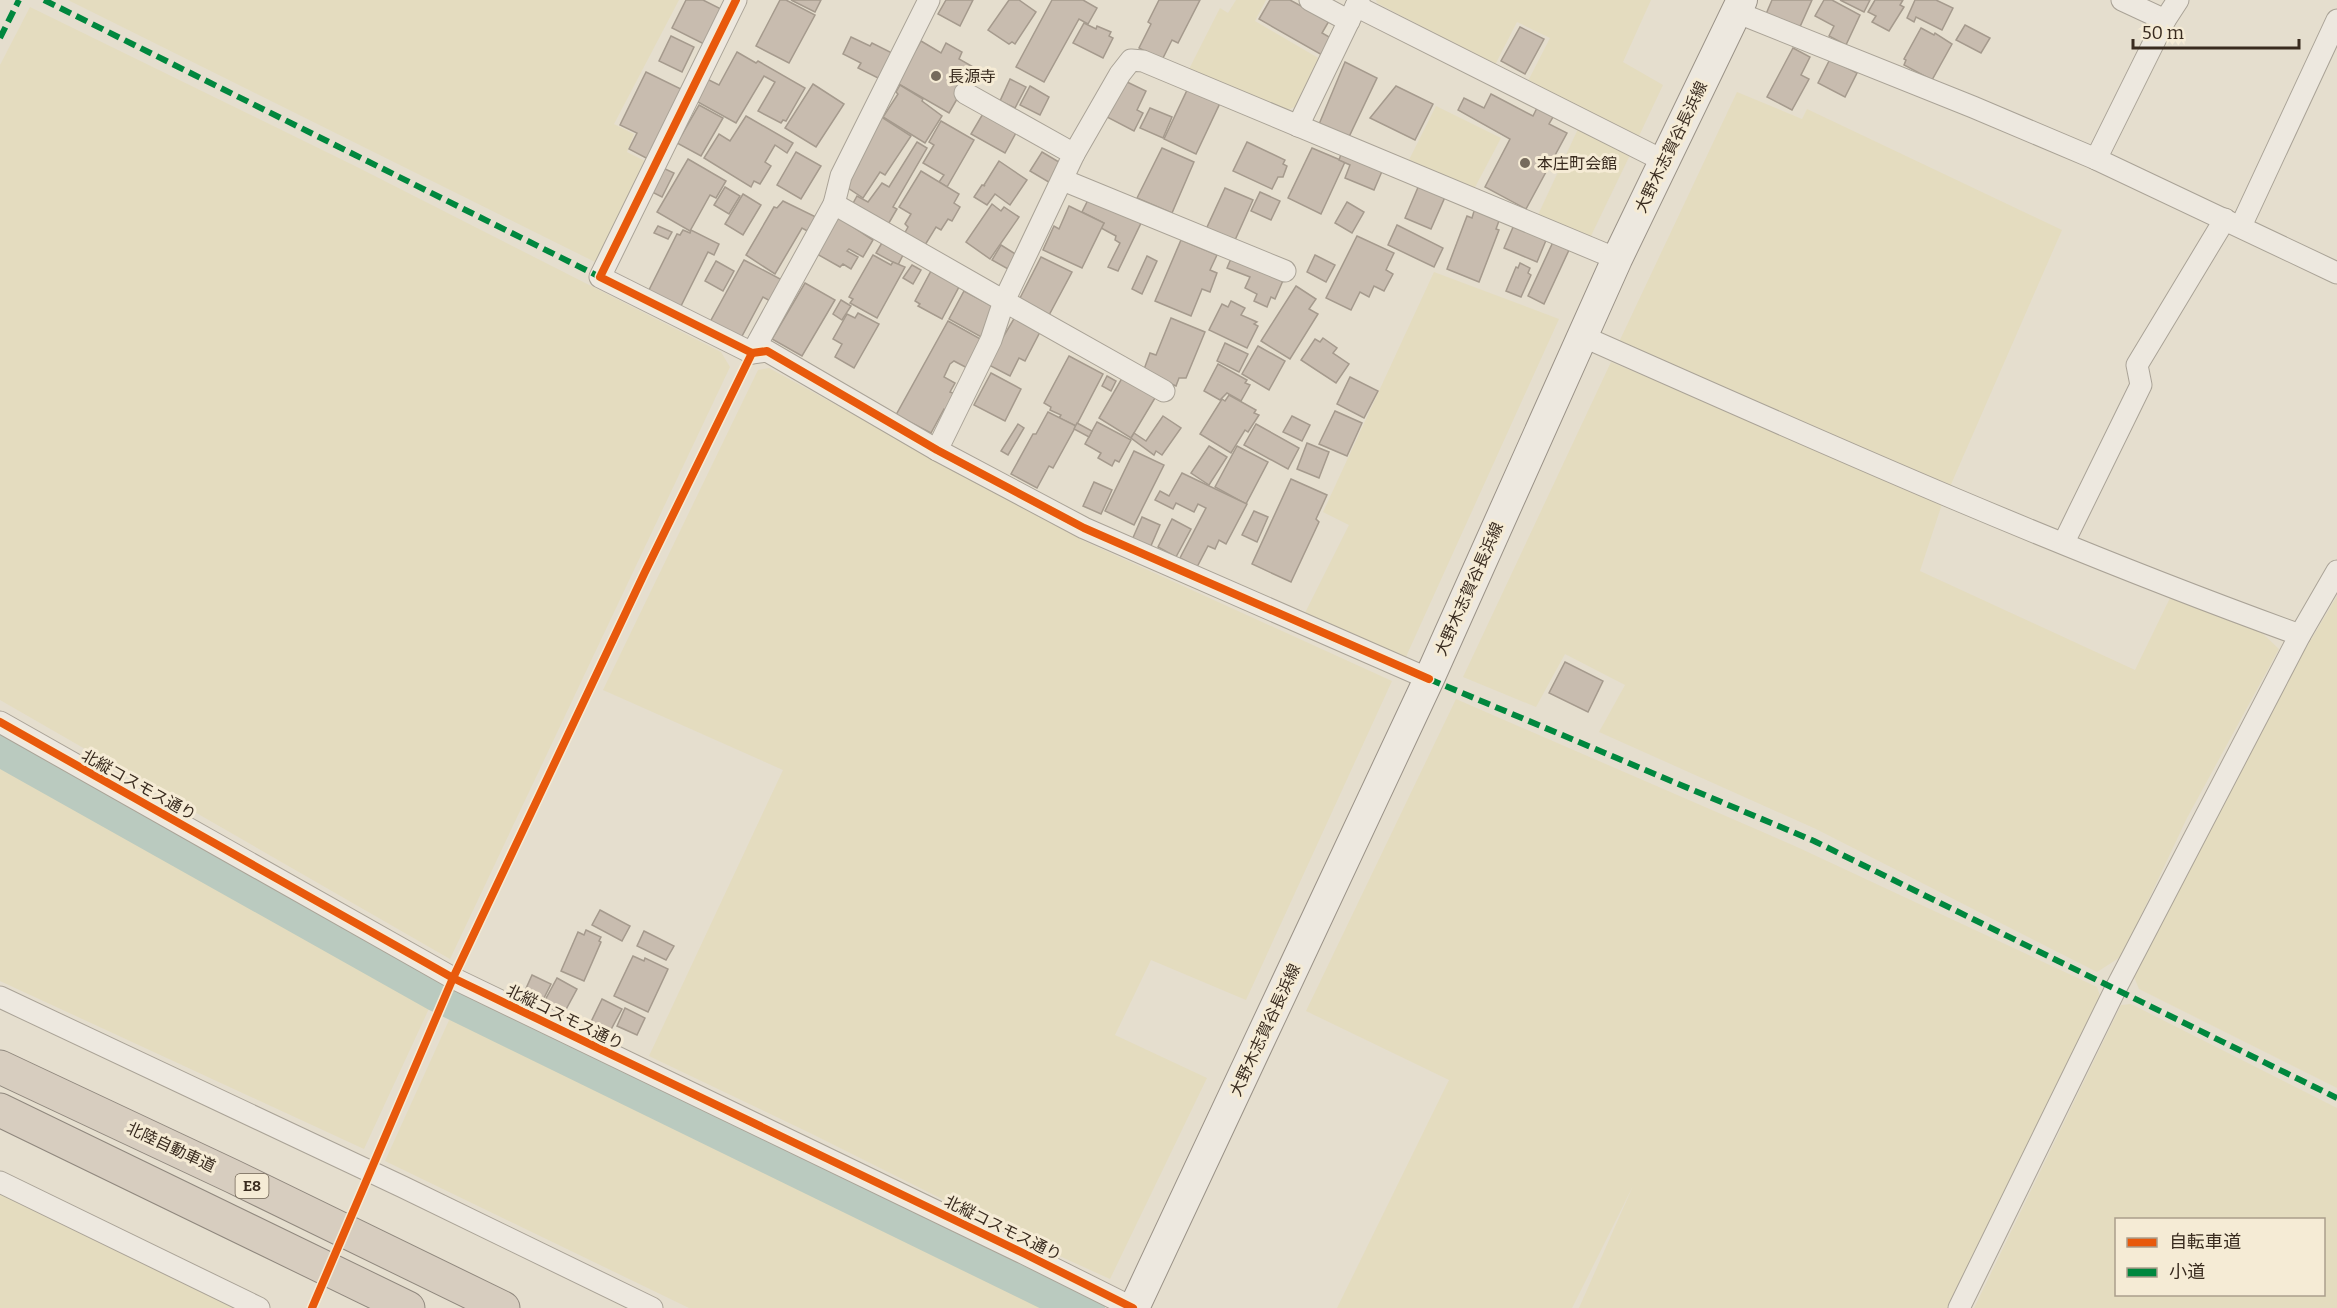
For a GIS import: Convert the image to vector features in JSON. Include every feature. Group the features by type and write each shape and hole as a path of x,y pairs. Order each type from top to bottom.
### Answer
{"highway":[{"name":"北陸自動車道","path":"0,1067 232,1176 503,1308"},
{"name":"E8","path":"0,1110 408,1308"}],"main road":[{"name":"大野木志賀谷長浜線","path":"1134,1308 1429,680 1617,259 1739,6"}],"street":[{"path":"736,0 600,277 752,353 767,351 937,450 1084,528 1429,680"},
{"path":"752,353 834,204 845,166 929,0"},
{"path":"1310,0 1355,9 1664,160"},
{"path":"2122,0 2165,20"},
{"path":"2096,159 2165,20 2178,0"},
{"path":"1739,6 2096,159 2337,273"},
{"path":"1298,126 1355,9"},
{"path":"2064,542 2141,385 2137,365 2233,223 2337,20"},
{"path":"937,450 991,340 1004,301 1074,154 1120,74 1131,60 1143,61 1617,259"},
{"path":"965,93 1074,154"},
{"path":"1063,180 1285,271"},
{"path":"834,204 1164,391"},
{"path":"1582,336 1739,406 2064,542 2233,610 2300,634"},
{"path":"1959,1308 2115,990 2300,634 2337,571"},
{"name":"北縦コスモス通り","path":"0,722 453,978 1134,1308"},
{"path":"0,997 403,1187 652,1308"},
{"path":"0,1182 259,1308"}],"shaded area":[{"path":"68,0 679,0 614,124 634,134 627,152 645,161 595,262"},
{"path":"1236,0 1266,0 1255,21 1320,59 1295,107 1282,112 1187,73 1220,8 1228,13"},
{"path":"1376,0 1651,0 1623,62 1663,85 1639,136 1528,81 1550,38 1517,22 1495,65 1377,3"},
{"path":"30,7 359,168 721,352 730,367 450,959 0,700 0,65"},
{"path":"1737,92 1802,119 1807,109 2062,230 1949,489 1619,342"},
{"path":"1436,106 1501,138 1473,191 1407,164"},
{"path":"1578,129 1630,155 1589,240 1537,217"},
{"path":"1434,272 1559,319 1405,659 1304,615 1349,525 1323,512"},
{"path":"1611,362 1943,501 1920,571 2135,670 2170,598 2262,633 2279,649 2187,818 2122,956 2097,972 1816,829 1599,732 1625,685 1565,654 1536,707 1463,677"},
{"path":"769,368 1084,541 1392,681 1246,1000 1151,960 1115,1035 1207,1078 1110,1279 1022,1239 649,1056 783,770 603,690 758,370"},
{"path":"2337,596 2337,1088 2139,989 2134,977 2267,713"},
{"path":"1456,699 1797,847 2097,987 2101,999 1951,1308 1579,1308 1633,1186 1572,1308 1337,1308 1449,1080 1306,1011"},
{"path":"0,766 306,935 433,1000 364,1149 0,981"},
{"path":"2131,1004 2337,1108 2337,1308 1974,1308 2121,1005"},
{"path":"450,1018 1067,1308 689,1308 385,1161"},
{"path":"0,1194 241,1308 0,1308"}],"building":[{"path":"686,0 703,0 721,9 704,44 672,28"},
{"path":"780,0 786,0 815,15 789,63 756,46"},
{"path":"791,0 821,0 815,12"},
{"path":"946,0 973,0 960,26 938,14"},
{"path":"1009,0 1019,0 1036,12 1015,44 1012,42 1009,44 988,30"},
{"path":"1052,0 1083,0 1097,8 1088,24 1079,19 1044,82 1016,67"},
{"path":"1159,0 1200,0 1178,43 1172,40 1162,60 1139,48 1151,24 1148,22"},
{"path":"1270,0 1290,0 1329,21 1322,33 1331,38 1322,55 1259,19"},
{"path":"1772,0 1812,0 1799,29 1766,14"},
{"path":"1824,0 1832,0 1860,15 1846,45 1829,36 1834,26 1815,16"},
{"path":"1840,0 1870,0 1864,12"},
{"path":"1875,0 1903,0 1900,5 1904,7 1889,31 1872,22 1876,16 1868,12"},
{"path":"1915,0 1936,0 1953,8 1942,30 1916,17 1914,22 1907,18"},
{"path":"1084,23 1096,29 1097,26 1111,32 1109,36 1113,38 1103,58 1073,43"},
{"path":"1965,25 1990,38 1981,53 1956,40"},
{"path":"1520,27 1544,39 1525,74 1501,61"},
{"path":"1921,28 1934,35 1935,33 1952,44 1932,80 1904,65 1906,60 1904,59"},
{"path":"671,36 694,47 682,72 659,61"},
{"path":"851,37 870,46 872,43 898,56 884,81 858,68 861,63 843,54"},
{"name":"長源寺","path":"921,41 941,53 946,43 962,52 959,59 975,68 949,113 897,83"},
{"path":"1793,48 1810,57 1801,75 1809,79 1792,110 1767,97"},
{"path":"737,52 756,63 758,61 805,88 786,121 783,120 781,123 758,111 775,82 764,76 736,123 696,101 707,79 719,85"},
{"path":"1830,59 1857,73 1845,97 1818,83"},
{"path":"1345,62 1377,78 1347,141 1317,129"},
{"path":"646,72 683,90 648,159 629,149 637,133 620,125"},
{"path":"1010,79 1026,87 1015,108 1000,101"},
{"path":"1125,81 1146,91 1137,110 1143,113 1134,131 1107,117"},
{"path":"813,84 844,104 816,147 785,128"},
{"path":"900,85 923,99 922,101 942,116 925,143 883,117 898,94 896,92"},
{"path":"1030,86 1049,97 1040,115 1020,105"},
{"path":"1189,86 1221,101 1196,154 1164,139"},
{"path":"1396,86 1433,104 1415,140 1370,118"},
{"name":"本庄町会館","path":"1491,94 1533,116 1537,108 1553,117 1549,124 1567,133 1526,209 1485,187 1510,139 1458,110 1464,98 1484,108"},
{"path":"699,105 723,118 701,156 677,143"},
{"path":"1150,108 1172,117 1163,138 1140,128"},
{"path":"984,112 1017,131 1005,153 971,134"},
{"path":"746,116 793,143 787,153 775,145 765,162 771,166 760,184 754,181 751,187 704,158 719,134 730,141"},
{"path":"880,116 911,136 885,175 880,172 863,198 845,186 859,164 852,159"},
{"path":"941,121 974,140 947,187 939,182 944,175 923,163 934,145 929,142"},
{"path":"917,142 927,148 893,207 897,209 886,228 851,207 857,196 868,202 882,183 889,187"},
{"path":"1247,142 1285,160 1283,164 1287,166 1283,177 1278,177 1272,189 1233,171"},
{"path":"1162,148 1194,162 1172,213 1137,198"},
{"path":"1312,148 1345,162 1321,214 1288,198"},
{"path":"1342,151 1383,169 1374,190 1345,178 1350,165 1339,160"},
{"path":"796,152 821,166 801,199 777,185"},
{"path":"1042,152 1064,165 1052,184 1030,171"},
{"path":"688,159 726,181 716,198 710,195 690,231 657,212"},
{"path":"999,161 1027,180 1010,205 995,194 987,205 974,197 982,185 985,186"},
{"path":"663,168 674,173 662,197 652,192"},
{"path":"921,171 959,194 954,203 960,207 952,221 948,219 941,230 936,227 922,250 902,238 908,227 905,224 911,214 899,207"},
{"path":"1419,185 1445,197 1431,229 1405,218"},
{"path":"725,187 740,196 729,214 714,205"},
{"path":"1225,188 1253,200 1231,249 1203,236"},
{"path":"1260,192 1280,201 1271,220 1251,211"},
{"path":"743,194 761,205 743,235 725,224"},
{"path":"1090,196 1142,221 1118,271 1108,267 1120,243 1115,240 1116,236 1101,228 1104,223 1082,212"},
{"path":"783,201 820,219 811,233 802,228 775,274 746,255 774,207 777,208"},
{"path":"1347,202 1364,212 1352,233 1335,223"},
{"path":"992,204 1001,211 1004,207 1019,217 990,259 966,242"},
{"path":"1069,206 1104,223 1082,268 1043,250 1054,226 1059,229"},
{"path":"1475,208 1500,218 1496,229 1499,230 1479,282 1447,269 1467,216 1472,218"},
{"path":"838,217 873,240 863,257 849,249 847,251 858,257 851,269 843,264 840,267 817,254"},
{"path":"1397,225 1443,248 1434,267 1388,245"},
{"path":"1514,225 1547,238 1537,262 1504,248"},
{"path":"658,226 672,232 668,239 654,233"},
{"path":"683,230 690,233 691,230 719,244 714,255 708,252 680,308 648,292 677,234 680,235"},
{"path":"1357,236 1394,253 1386,270 1393,274 1384,291 1374,286 1369,297 1360,292 1351,310 1326,298"},
{"path":"1181,240 1217,255 1210,270 1217,273 1210,292 1202,289 1191,316 1155,301"},
{"path":"883,241 904,253 898,265 876,253"},
{"path":"1553,242 1569,250 1544,304 1528,296"},
{"path":"1001,245 1017,255 1008,269 992,260"},
{"path":"1233,254 1285,276 1275,299 1271,297 1267,307 1254,301 1257,294 1245,288 1250,277 1227,268"},
{"path":"873,255 891,265 893,262 905,267 877,318 850,303 853,299 849,297"},
{"path":"1315,255 1335,265 1326,282 1307,272"},
{"path":"1147,256 1157,261 1142,294 1132,289"},
{"path":"1041,257 1072,272 1048,317 1018,302"},
{"path":"744,260 784,281 772,302 763,297 741,338 710,322"},
{"path":"716,261 734,271 723,291 705,281"},
{"path":"1520,263 1530,268 1528,273 1531,275 1521,297 1506,291"},
{"path":"912,265 921,270 913,284 903,278"},
{"path":"931,271 960,285 942,319 918,306 920,304 915,301"},
{"path":"805,283 835,300 802,356 772,339"},
{"path":"1296,286 1316,299 1309,309 1318,314 1290,359 1261,341"},
{"path":"964,291 996,308 983,338 949,319"},
{"path":"841,300 851,306 842,320 833,314"},
{"path":"1231,301 1245,308 1241,315 1257,322 1254,324 1258,326 1247,348 1209,330 1222,304 1228,307"},
{"path":"858,313 879,324 854,368 835,357 842,344 833,339 847,314 855,318"},
{"path":"1015,317 1041,330 1025,361 1019,358 1010,376 987,364"},
{"path":"1171,318 1205,332 1186,378 1179,378 1176,386 1143,372 1150,353 1156,355"},
{"path":"948,321 984,341 969,369 954,361 950,364 944,377 955,383 950,392 956,394 947,411 944,409 931,433 896,415"},
{"path":"1323,338 1337,348 1333,353 1349,364 1336,383 1301,360 1315,339 1320,342"},
{"path":"1225,343 1248,354 1239,372 1217,361"},
{"path":"1258,346 1285,361 1269,390 1242,374"},
{"path":"1069,356 1103,374 1076,426 1059,418 1061,415 1050,410 1051,407 1044,403"},
{"path":"1218,364 1247,380 1245,383 1250,385 1241,401 1227,393 1220,400 1204,391"},
{"path":"991,373 1021,389 1005,421 974,405"},
{"path":"1125,373 1158,393 1131,438 1099,418"},
{"path":"1107,376 1116,381 1111,391 1102,386"},
{"path":"1350,377 1378,391 1364,418 1337,404"},
{"path":"1229,395 1256,410 1254,413 1259,415 1248,432 1245,430 1231,453 1200,434 1222,399 1225,401"},
{"path":"1335,411 1362,423 1347,456 1319,444"},
{"path":"1048,412 1076,426 1053,468 1049,466 1037,488 1011,474"},
{"path":"1163,416 1181,428 1162,455 1156,451 1154,455 1131,438 1134,433 1146,441"},
{"path":"1292,416 1310,425 1302,441 1283,432"},
{"path":"1097,422 1131,440 1119,462 1115,460 1112,466 1098,458 1101,453 1085,444"},
{"path":"1077,423 1092,431 1089,437 1074,429"},
{"path":"1018,424 1024,428 1008,455 1001,451"},
{"path":"1256,424 1299,448 1288,469 1244,445"},
{"path":"1307,443 1329,452 1319,478 1297,469"},
{"path":"1209,446 1227,457 1209,485 1191,473"},
{"path":"1237,446 1268,462 1246,504 1215,487"},
{"path":"1134,451 1164,465 1134,525 1105,511"},
{"path":"1182,473 1247,504 1226,544 1219,540 1215,549 1208,546 1197,567 1180,558 1206,508 1198,504 1194,512 1176,503 1173,509 1155,500 1160,491 1169,496"},
{"path":"1291,479 1327,495 1316,519 1319,522 1291,582 1252,564"},
{"path":"1094,482 1112,490 1101,514 1083,506"},
{"path":"1254,511 1268,517 1257,542 1242,535"},
{"path":"1142,517 1160,525 1150,548 1132,540"},
{"path":"1172,519 1191,529 1176,557 1158,547"},
{"path":"1565,662 1603,681 1588,712 1549,693"},
{"path":"600,910 630,926 622,941 592,925"},
{"path":"586,930 601,937 599,941 601,942 584,981 561,971 578,932 584,935"},
{"path":"644,931 674,946 666,960 637,946"},
{"path":"633,956 644,961 645,958 668,969 648,1012 614,996"},
{"path":"532,975 551,984 542,1002 524,993"},
{"path":"557,978 577,989 563,1015 543,1004"},
{"path":"602,999 622,1009 607,1037 588,1028"},
{"path":"625,1008 645,1018 637,1035 617,1026"}],"waterway":[{"path":"0,746 438,992 1085,1308"}],"marked path":[{"path":"0,38 19,0"},
{"path":"44,0 600,277"},
{"path":"1429,679 1814,841 2337,1098"}],"cycle path":[{"path":"736,0 600,277 752,353 767,351 937,450 1084,528 1429,679"},
{"path":"312,1308 453,978 644,574 752,353"},
{"path":"0,722 453,978 1133,1308"}],"place":[{"name":"長源寺","path":"936,76"},
{"name":"本庄町会館","path":"1525,163"}]}
